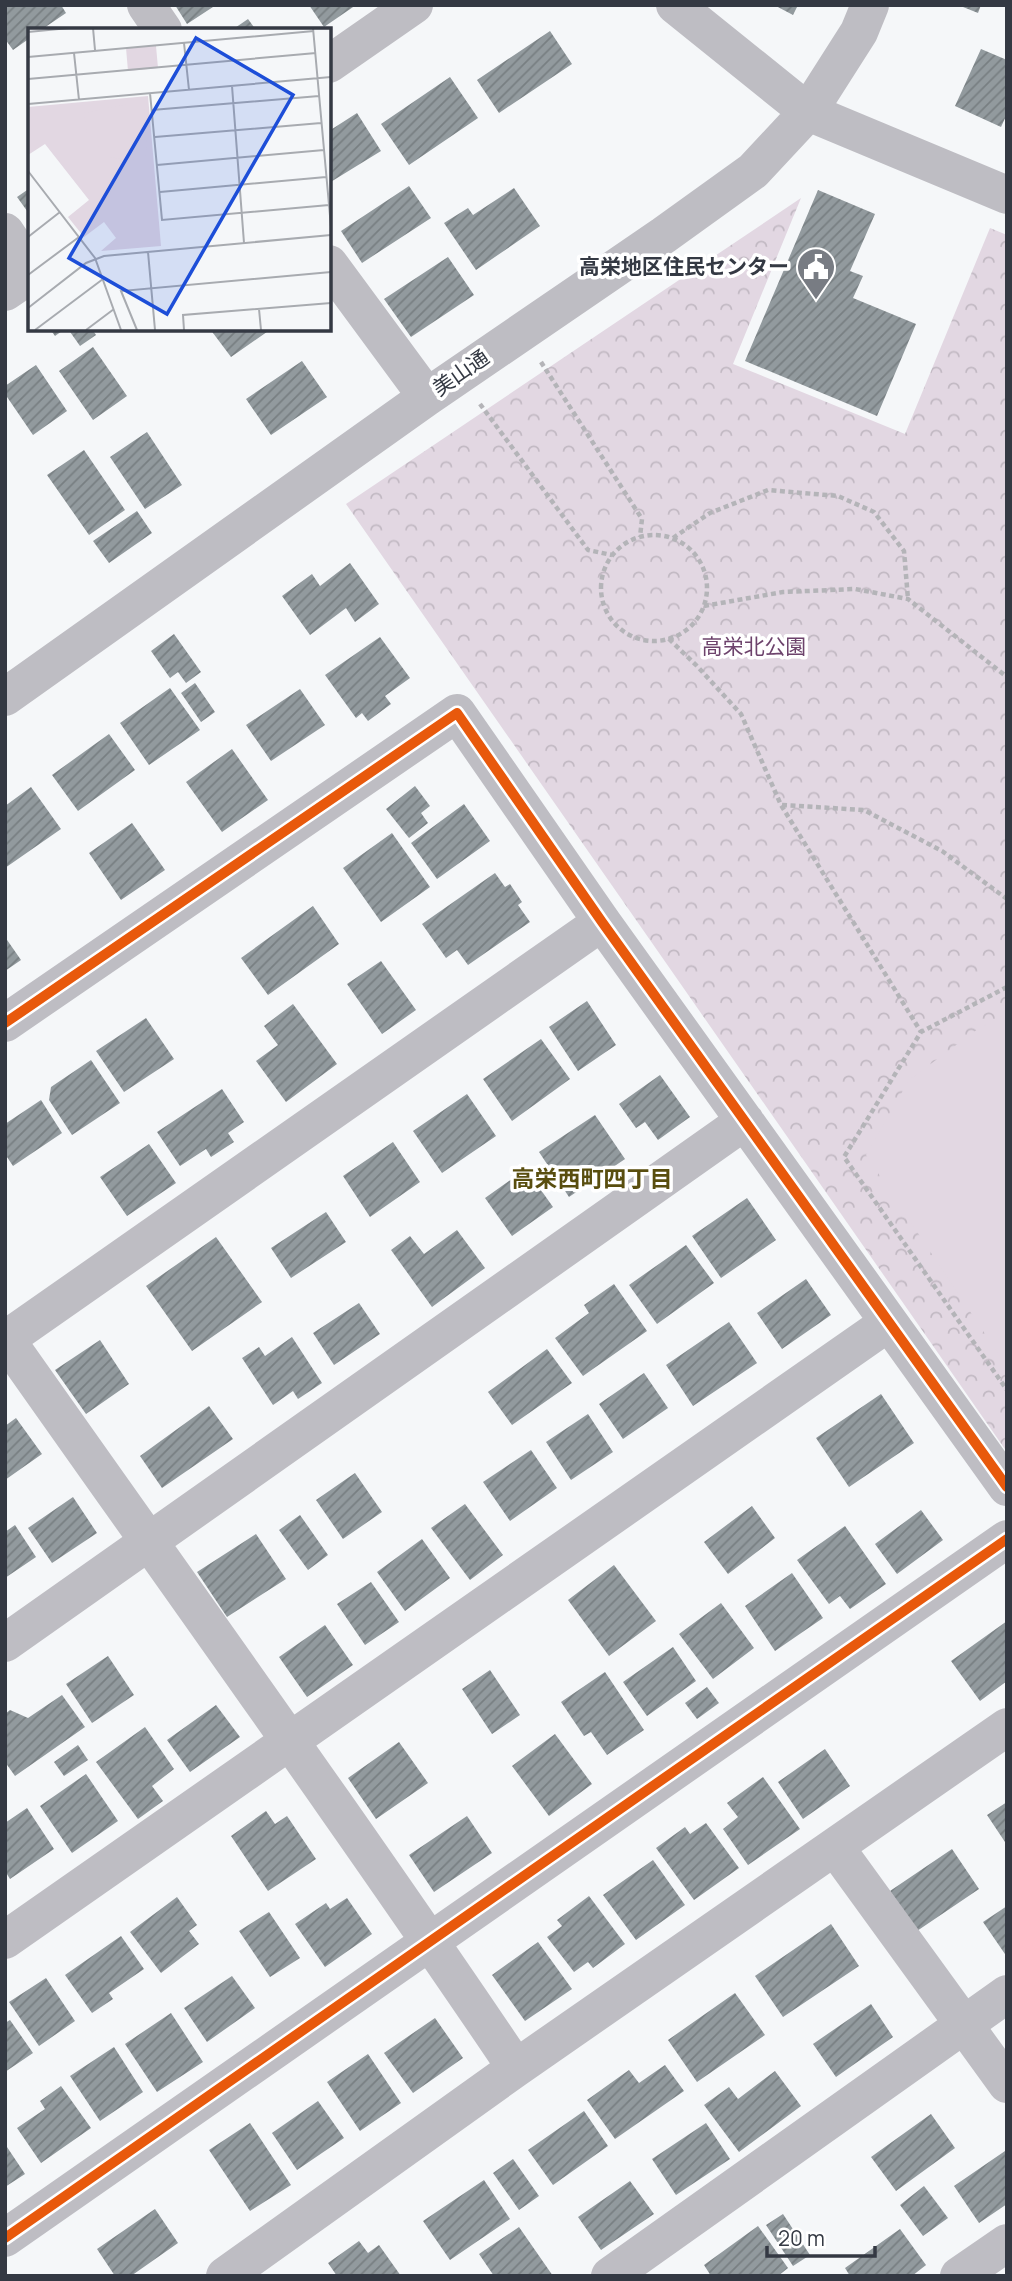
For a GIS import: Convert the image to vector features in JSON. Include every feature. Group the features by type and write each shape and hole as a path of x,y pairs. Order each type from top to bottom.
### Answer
{"street":[{"path":"146,5 162,28"},
{"path":"331,63 414,5"},
{"path":"675,5 808,112 1007,195"},
{"name":"美山通","path":"5,697 427,397 753,171 808,112 859,32 870,5"},
{"path":"5,232 28,266"},
{"path":"331,267 427,397"},
{"path":"5,292 28,276"},
{"path":"5,1023 457,713 602,922 1007,1487"},
{"path":"516,2068 290,1740 6,1339 602,922"},
{"path":"5,1643 745,1121"},
{"path":"5,1940 888,1323"},
{"path":"5,2238 1007,1539"},
{"path":"226,2276 516,2068 1007,1727"},
{"path":"835,1847 1007,2084"},
{"path":"610,2276 1007,1994"},
{"path":"960,2276 1007,2243"}],"path":[{"path":"519,333 547,369 642,519 640,537"},
{"path":"460,374 484,411 588,550 612,555"},
{"path":"673,538 710,513 768,490 838,496 874,512 904,551 908,599"},
{"path":"656,534 687,545 699,558 706,573 708,590 696,621 684,632 669,639 652,641 636,638 621,630 610,618 603,602 601,586 604,569 612,555 624,543 640,537 656,534"},
{"path":"704,606 783,592 855,589 908,599 1007,677"},
{"path":"669,639 741,714 781,805 920,1032"},
{"path":"781,805 864,810 942,851 1007,898"},
{"path":"1007,987 920,1032 844,1157 1007,1390"}],"green space":[{"name":"高栄北公園","path":"801,198 733,364 905,434 990,228 1007,235 1007,1452 346,504"},
{"path":"1007,1013 1007,1367 866,1155 909,1080 975,1031"}],"building":[{"path":"5,5 61,5 66,13 44,28 28,28 28,39 13,50 5,39"},
{"path":"175,5 216,5 187,24"},
{"path":"309,5 356,5 324,27"},
{"path":"774,5 798,5 793,15"},
{"path":"958,5 981,5 978,13"},
{"path":"248,19 255,28 235,28"},
{"path":"550,31 572,64 499,113 477,80"},
{"path":"981,49 1007,60 1007,114 1001,127 955,106"},
{"path":"450,77 478,118 409,165 381,124"},
{"path":"357,113 381,151 331,182 331,130"},
{"path":"409,186 431,218 362,263 341,231"},
{"path":"514,188 540,226 476,270 444,223 468,208 473,215"},
{"path":"28,189 28,212 17,197"},
{"name":"高栄地区住民センター","path":"818,190 875,214 850,271 863,276 853,298 916,324 877,416 745,361"},
{"path":"448,257 474,295 411,337 384,299"},
{"path":"69,331 93,331 96,335 80,346"},
{"path":"212,331 268,331 231,357"},
{"path":"93,347 127,396 93,420 59,371"},
{"path":"302,361 327,397 271,435 246,399"},
{"path":"36,365 67,411 33,435 5,394 5,386"},
{"path":"147,432 182,485 145,509 110,457"},
{"path":"84,450 125,510 89,535 47,475"},
{"path":"137,511 152,533 109,563 93,541"},
{"path":"350,563 379,604 355,622 346,608 310,635 282,596 312,574 320,586"},
{"path":"174,634 201,672 186,683 178,672 170,678 151,651"},
{"path":"380,637 410,678 385,696 391,704 368,721 362,713 356,718 325,675"},
{"path":"195,683 215,712 201,722 181,693"},
{"path":"170,688 200,730 149,765 120,723"},
{"path":"300,689 325,725 271,761 246,725"},
{"path":"109,734 135,770 78,811 52,775"},
{"path":"232,749 268,800 222,832 186,782"},
{"path":"415,786 430,806 421,813 428,823 409,838 386,809"},
{"path":"31,787 61,829 5,868 5,806"},
{"path":"464,804 490,841 437,879 411,843"},
{"path":"132,823 165,870 121,900 89,853"},
{"path":"392,833 430,887 381,922 343,868"},
{"path":"495,873 505,887 510,884 522,902 518,905 530,922 468,965 457,950 446,958 422,924"},
{"path":"313,906 339,944 268,995 241,958"},
{"path":"5,937 21,960 5,971"},
{"path":"381,961 416,1010 382,1034 347,984"},
{"path":"587,1001 616,1045 578,1071 549,1027"},
{"path":"293,1004 337,1064 286,1102 256,1061 278,1045 264,1026"},
{"path":"146,1018 174,1059 124,1092 96,1051"},
{"path":"541,1039 570,1079 512,1121 483,1079"},
{"path":"91,1060 120,1103 72,1135 49,1100 51,1087"},
{"path":"660,1075 690,1117 658,1140 645,1122 636,1128 619,1104"},
{"path":"222,1089 244,1122 228,1133 234,1142 211,1157 206,1149 180,1166 157,1132"},
{"path":"467,1094 496,1136 442,1173 413,1131"},
{"path":"41,1100 62,1133 13,1166 5,1154 5,1124"},
{"path":"595,1115 625,1159 569,1197 539,1152"},
{"path":"393,1142 420,1182 370,1217 343,1176"},
{"path":"149,1144 176,1183 127,1216 100,1177"},
{"path":"526,1169 553,1207 512,1236 485,1198"},
{"path":"747,1198 776,1240 721,1278 692,1236"},
{"path":"326,1212 346,1242 291,1278 271,1248"},
{"path":"457,1230 485,1268 432,1307 391,1250 410,1236 424,1254"},
{"path":"216,1237 262,1302 192,1351 146,1286"},
{"path":"686,1245 714,1283 657,1324 629,1285"},
{"path":"806,1279 831,1315 782,1349 757,1313"},
{"path":"614,1284 647,1331 583,1376 555,1338 589,1313 584,1305"},
{"path":"359,1303 380,1334 334,1365 313,1333"},
{"path":"729,1322 757,1363 693,1406 666,1365"},
{"path":"292,1337 322,1383 298,1399 293,1391 273,1405 242,1358 259,1347 265,1356"},
{"path":"100,1340 129,1384 86,1414 55,1370"},
{"path":"547,1349 572,1383 512,1425 488,1392"},
{"path":"644,1373 668,1408 623,1439 599,1404"},
{"path":"881,1394 914,1443 849,1487 816,1438"},
{"path":"209,1406 233,1439 162,1488 140,1456"},
{"path":"588,1414 613,1452 571,1480 546,1442"},
{"path":"16,1418 42,1454 5,1480 5,1426"},
{"path":"531,1450 557,1488 510,1521 483,1482"},
{"path":"355,1473 382,1512 343,1539 316,1500"},
{"path":"73,1497 97,1533 52,1563 28,1528"},
{"path":"465,1504 503,1555 470,1580 431,1528"},
{"path":"752,1506 775,1538 728,1574 704,1542"},
{"path":"921,1510 943,1540 897,1574 875,1544"},
{"path":"300,1515 328,1555 308,1570 279,1530"},
{"path":"15,1525 36,1557 5,1578 5,1532"},
{"path":"845,1526 886,1584 850,1609 840,1596 829,1604 797,1560"},
{"path":"256,1534 286,1579 227,1617 197,1572"},
{"path":"422,1539 450,1578 405,1611 377,1572"},
{"path":"614,1565 656,1621 609,1656 568,1600"},
{"path":"792,1573 823,1618 775,1651 745,1606"},
{"path":"371,1582 399,1622 365,1645 337,1604"},
{"path":"721,1603 754,1648 713,1679 679,1634"},
{"path":"1007,1621 1007,1681 980,1701 951,1661"},
{"path":"325,1625 353,1665 307,1697 279,1657"},
{"path":"673,1647 696,1681 647,1716 623,1682"},
{"path":"108,1656 134,1695 92,1723 66,1684"},
{"path":"490,1670 520,1715 492,1734 462,1689"},
{"path":"605,1672 644,1730 607,1755 591,1732 584,1736 561,1702"},
{"path":"707,1687 719,1703 697,1719 685,1703"},
{"path":"62,1695 85,1727 15,1776 5,1762 5,1714 10,1710 28,1718"},
{"path":"216,1705 240,1737 190,1772 167,1740"},
{"path":"145,1727 174,1769 152,1786 163,1801 138,1819 96,1762"},
{"path":"555,1734 592,1784 549,1816 512,1766"},
{"path":"399,1742 428,1783 376,1819 348,1778"},
{"path":"78,1745 88,1760 64,1776 54,1762"},
{"path":"825,1749 850,1786 803,1819 778,1782"},
{"path":"86,1774 118,1821 72,1853 40,1806"},
{"path":"763,1777 800,1829 748,1865 723,1829 738,1817 727,1803"},
{"path":"1007,1802 1007,1845 987,1815"},
{"path":"27,1808 54,1849 10,1879 5,1871 5,1823"},
{"path":"266,1811 275,1824 287,1816 316,1859 268,1891 231,1836"},
{"path":"467,1816 492,1853 434,1892 409,1855"},
{"path":"706,1823 739,1868 694,1900 656,1848 685,1827 690,1834"},
{"path":"952,1849 979,1889 917,1931 890,1891"},
{"path":"653,1860 685,1905 636,1940 603,1895"},
{"path":"589,1896 625,1944 593,1968 588,1962 574,1972 547,1937 562,1926 557,1920"},
{"path":"177,1897 197,1925 189,1931 199,1944 161,1973 130,1932"},
{"path":"347,1898 372,1934 325,1967 295,1924 326,1903 330,1909"},
{"path":"1007,1906 1007,1957 983,1922"},
{"path":"269,1912 300,1958 270,1977 239,1931"},
{"path":"831,1924 859,1966 783,2017 755,1976"},
{"path":"121,1936 144,1969 109,1993 113,1999 92,2013 65,1975"},
{"path":"538,1942 572,1989 525,2021 492,1975"},
{"path":"232,1976 255,2008 207,2042 184,2008"},
{"path":"46,1978 75,2021 39,2046 9,2002"},
{"path":"735,1993 765,2035 697,2082 668,2040"},
{"path":"871,2004 893,2037 836,2077 813,2044"},
{"path":"171,2013 203,2062 157,2092 125,2044"},
{"path":"435,2018 463,2058 413,2093 384,2053"},
{"path":"10,2020 33,2053 5,2072 5,2023"},
{"path":"114,2047 143,2092 100,2121 70,2076"},
{"path":"368,2054 401,2103 360,2131 327,2082"},
{"path":"665,2065 684,2091 615,2139 587,2100 629,2070 639,2083"},
{"path":"775,2071 801,2106 739,2152 704,2105 729,2087 738,2099"},
{"path":"61,2086 91,2128 41,2163 17,2128 45,2109 40,2101"},
{"path":"318,2101 344,2138 297,2170 272,2133"},
{"path":"584,2111 608,2146 553,2185 528,2150"},
{"path":"931,2114 955,2148 896,2191 871,2157"},
{"path":"250,2123 291,2185 250,2211 209,2150"},
{"path":"706,2123 730,2159 676,2195 652,2159"},
{"path":"5,2144 25,2174 5,2187"},
{"path":"1005,2151 1007,2204 979,2223 954,2186"},
{"path":"513,2159 539,2196 519,2210 493,2173"},
{"path":"484,2180 510,2219 450,2260 423,2221"},
{"path":"630,2181 654,2214 601,2250 578,2217"},
{"path":"924,2186 948,2218 923,2236 900,2205"},
{"path":"155,2209 178,2243 131,2276 115,2276 97,2249"},
{"path":"783,2214 810,2255 793,2266 766,2225"},
{"path":"758,2226 788,2268 778,2276 711,2276 704,2265"},
{"path":"519,2227 553,2276 494,2276 479,2254"},
{"path":"900,2229 926,2265 912,2276 850,2276 845,2268"},
{"path":"359,2241 368,2253 379,2245 401,2276 337,2276 328,2263"}],"cycle path":[{"path":"5,1023 457,713 602,922 1007,1487"},
{"path":"5,2238 1007,1539"}],"place":[{"name":"高栄地区住民センター","path":"816,301"}],"district":[{"name":"高栄西町四丁目","path":"592,1179"}]}
